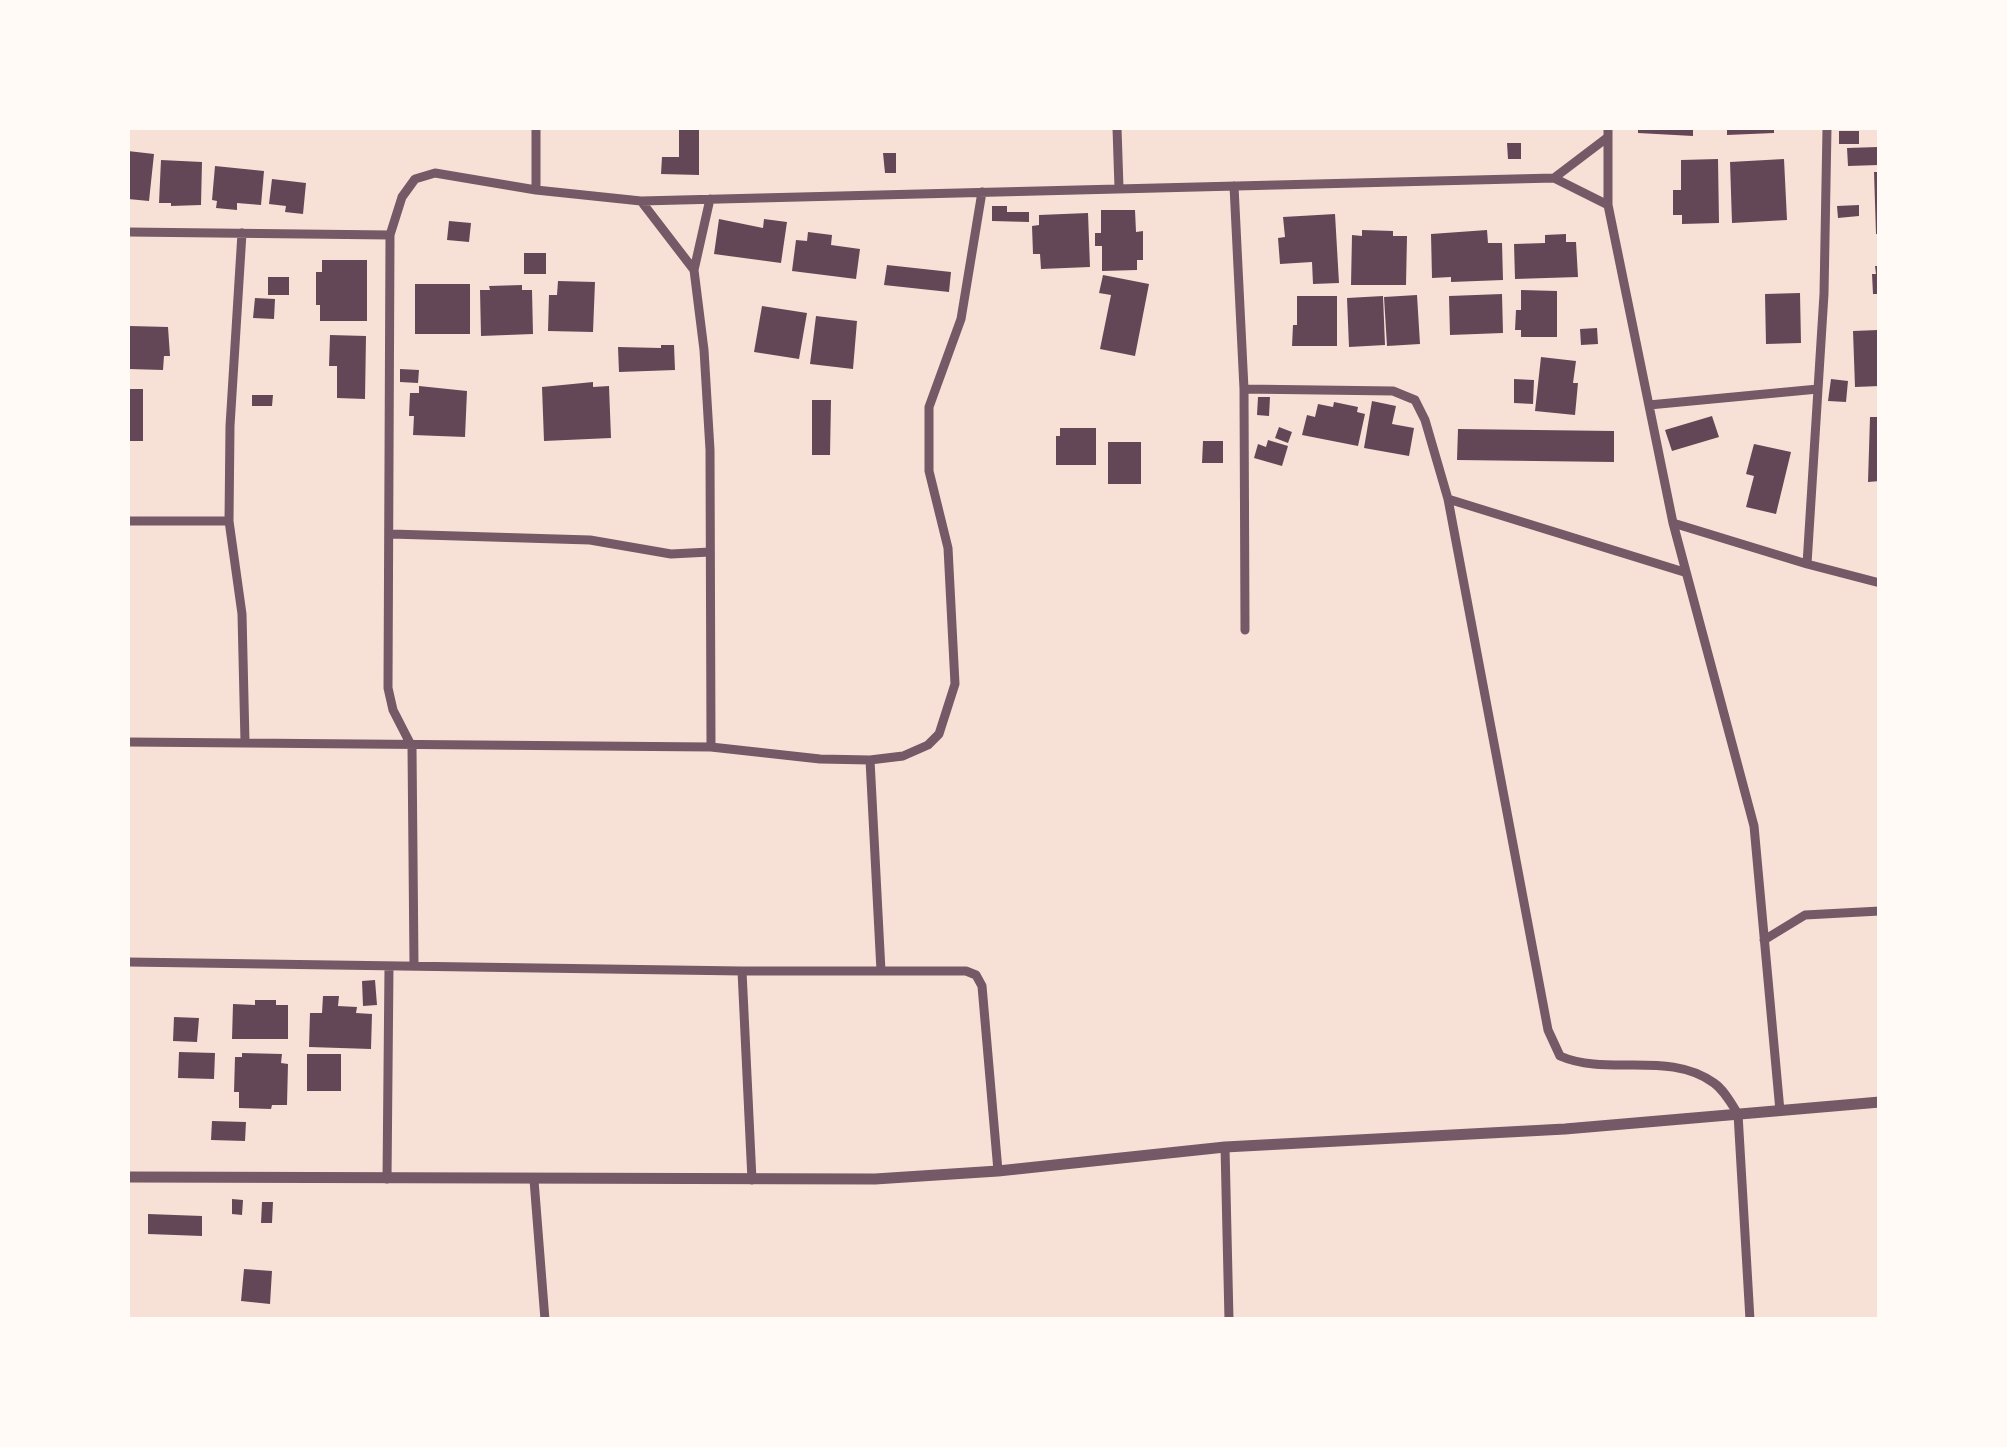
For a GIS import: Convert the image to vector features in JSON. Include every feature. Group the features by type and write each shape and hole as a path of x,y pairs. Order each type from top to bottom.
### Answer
{"street":[{"path":"536,128 536,190"},
{"path":"1117,128 1119,188"},
{"path":"1807,564 1824,294 1827,128"},
{"path":"1554,178 1608,132"},
{"path":"1608,132 1608,205 1673,523 1754,826 1780,1111"},
{"path":"414,965 412,747 393,710 388,688 390,235 402,196 415,178 435,172 536,190 641,200 1554,178 1608,205"},
{"path":"1234,186 1244,389 1245,630"},
{"path":"128,742 712,748 870,760 904,756 928,745 939,734 955,684 948,548 929,471 929,407 961,320 982,192"},
{"path":"710,199 694,270 706,366 712,748"},
{"path":"641,200 694,270"},
{"path":"128,232 390,235"},
{"path":"242,233 230,426 229,521 242,614 245,742"},
{"path":"1244,389 1393,390 1415,400 1448,499 1548,1030 1560,1056 1578,1064 1671,1067 1698,1074 1717,1084 1738,1114 1750,1320"},
{"path":"1649,405 1818,389"},
{"path":"1448,499 1684,572"},
{"path":"128,521 229,521"},
{"path":"1673,523 1880,583"},
{"path":"391,534 590,540 671,554 710,552"},
{"path":"870,760 880,971"},
{"path":"1764,940 1805,914 1880,911"},
{"path":"128,962 966,971 976,975 982,986 998,1171"},
{"path":"387,1179 389,966"},
{"path":"742,971 752,1180"},
{"path":"128,1176 875,1179 998,1171 1225,1147 1565,1129 1880,1102"},
{"path":"1225,1147 1228,1320"},
{"path":"534,1180 545,1320"}],"building":[{"path":"679,128 699,128 699,175 661,174 662,157 679,157"},
{"path":"1638,128 1693,128 1693,136 1638,133"},
{"path":"1727,128 1774,128 1774,133 1727,135"},
{"path":"1839,131 1859,131 1859,144 1839,144"},
{"path":"1507,143 1521,143 1521,159 1508,159"},
{"path":"1878,147 1879,165 1848,166 1847,148"},
{"path":"128,151 154,154 149,201 128,199"},
{"path":"883,153 896,153 896,173 885,173"},
{"path":"1718,159 1719,223 1682,224 1682,215 1673,215 1673,190 1681,190 1681,160"},
{"path":"1784,159 1787,220 1732,223 1730,162"},
{"path":"161,160 202,162 201,205 159,203"},
{"path":"215,166 264,171 261,205 237,203 237,210 216,208 217,201 212,200"},
{"path":"1874,172 1880,172 1880,234 1876,234"},
{"path":"272,179 306,183 303,214 285,212 286,206 269,204"},
{"path":"1859,205 1859,216 1838,218 1837,206"},
{"path":"992,206 1007,206 1007,212 1029,212 1029,222 992,221"},
{"path":"1101,210 1135,210 1136,232 1143,231 1143,260 1137,260 1137,270 1102,271 1102,246 1095,246 1095,233 1101,233"},
{"path":"1088,213 1090,267 1041,269 1040,254 1033,254 1032,226 1039,225 1039,215"},
{"path":"1335,214 1339,283 1313,284 1312,262 1280,264 1278,238 1285,237 1283,217"},
{"path":"719,219 763,228 764,219 787,222 781,263 714,254"},
{"path":"449,221 471,223 469,242 447,240"},
{"path":"1362,230 1393,231 1393,236 1407,236 1406,285 1351,285 1352,235 1362,236"},
{"path":"1487,230 1488,243 1502,243 1503,280 1451,282 1451,277 1432,278 1431,234"},
{"path":"808,232 832,235 831,245 860,249 856,279 792,271 796,240 807,241"},
{"path":"1566,234 1566,242 1576,242 1578,277 1515,279 1514,244 1545,243 1545,235"},
{"path":"524,253 546,253 546,274 524,274"},
{"path":"322,260 367,260 367,321 320,321 316,272 322,272"},
{"path":"887,265 951,272 949,292 884,285"},
{"path":"1875,266 1880,266 1880,294 1873,294"},
{"path":"1103,275 1149,284 1135,356 1100,349 1111,295 1099,293"},
{"path":"268,277 289,277 289,295 268,295"},
{"path":"558,281 595,282 593,332 548,331 549,295 557,295"},
{"path":"415,284 470,284 470,334 415,334"},
{"path":"522,285 522,290 532,290 533,334 481,336 480,290"},
{"path":"1521,290 1557,291 1557,337 1521,337 1521,330 1515,330"},
{"path":"1800,293 1801,343 1766,344 1765,294"},
{"path":"1502,294 1503,333 1450,335 1449,296"},
{"path":"1417,295 1420,344 1387,346 1384,297"},
{"path":"1297,296 1337,296 1337,346 1292,346"},
{"path":"1383,296 1385,345 1349,347 1347,298"},
{"path":"255,298 275,299 274,319 253,318"},
{"path":"762,306 807,313 799,359 754,352"},
{"path":"816,316 857,321 853,369 810,364"},
{"path":"130,326 168,327 170,356 164,356 163,370 129,369"},
{"path":"1597,328 1598,344 1581,345 1580,329"},
{"path":"1878,330 1880,386 1855,387 1853,331"},
{"path":"330,335 366,336 365,399 337,398 337,366 329,366"},
{"path":"674,345 675,370 619,372 618,347"},
{"path":"1541,357 1576,361 1575,415 1535,411"},
{"path":"400,369 419,370 418,383 400,382"},
{"path":"1514,379 1534,380 1533,404 1514,403"},
{"path":"1831,379 1848,381 1846,402 1828,401"},
{"path":"593,382 593,387 609,386 611,438 544,441 542,387"},
{"path":"419,386 467,391 465,437 413,435 410,393 419,393"},
{"path":"128,389 143,389 143,441 128,441"},
{"path":"252,395 273,395 272,406 252,406"},
{"path":"1258,397 1270,397 1269,416 1257,415"},
{"path":"812,400 831,400 830,455 812,455"},
{"path":"1372,401 1396,406 1392,424 1414,428 1409,456 1364,448"},
{"path":"1334,402 1358,407 1357,412 1365,414 1358,446 1302,435 1307,415 1315,417 1318,404 1333,407"},
{"path":"1712,416 1719,437 1672,451 1665,430"},
{"path":"1870,417 1880,417 1880,481 1868,482"},
{"path":"1279,427 1292,432 1288,443 1275,438"},
{"path":"1060,428 1096,428 1096,465 1056,465 1056,436 1060,436"},
{"path":"1458,429 1614,431 1614,462 1457,460"},
{"path":"1268,440 1288,446 1282,466 1254,458 1258,444 1266,447"},
{"path":"1203,441 1223,441 1223,463 1202,463"},
{"path":"1108,442 1141,442 1141,484 1108,484"},
{"path":"1754,444 1791,452 1776,514 1746,507 1754,476 1746,474"},
{"path":"375,980 377,1005 363,1006 362,981"},
{"path":"323,996 339,996 338,1006 357,1007 356,1013 372,1014 371,1049 309,1047 310,1013 322,1013"},
{"path":"255,1000 276,1000 276,1005 288,1005 288,1039 232,1039 233,1004 255,1005"},
{"path":"174,1017 199,1018 197,1042 173,1041"},
{"path":"179,1052 215,1053 214,1079 178,1078"},
{"path":"242,1053 282,1054 281,1063 288,1064 287,1105 239,1108 239,1092 234,1092 235,1057 242,1057"},
{"path":"307,1054 341,1054 341,1091 307,1091"},
{"path":"212,1121 246,1122 245,1141 211,1140"},
{"path":"232,1199 243,1200 242,1215 232,1214"},
{"path":"262,1202 273,1202 272,1223 261,1223"},
{"path":"148,1214 202,1216 202,1236 148,1234"},
{"path":"244,1269 272,1271 270,1304 241,1301"}]}
